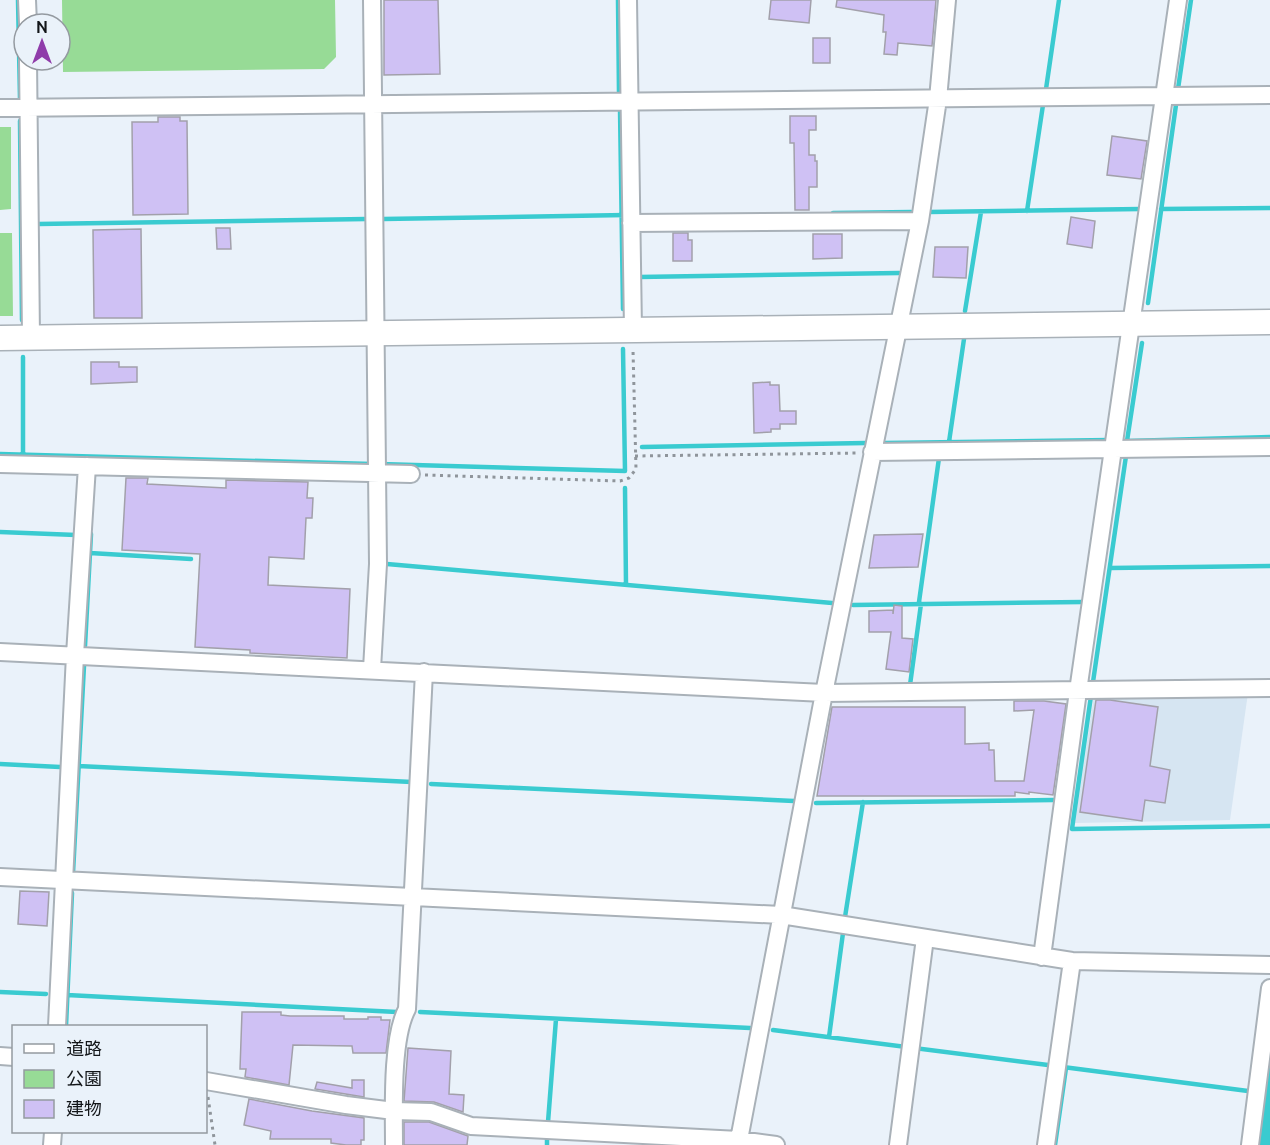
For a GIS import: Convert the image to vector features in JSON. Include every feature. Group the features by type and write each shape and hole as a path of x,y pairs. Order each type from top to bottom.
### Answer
{"street":[{"path":"372,0 378,564 372,669"},
{"path":"628,0 633,330"},
{"path":"739,1143 824,693 920,220 938,99 947,0"},
{"path":"1042,957 1178,0"},
{"path":"28,72 31,337"},
{"path":"0,108 1270,95"},
{"path":"631,223 920,220"},
{"path":"0,338 1270,322"},
{"path":"872,452 1270,447"},
{"path":"0,464 376,467 411,474"},
{"path":"57,1025 75,656 87,466"},
{"path":"0,652 824,693 1270,688"},
{"path":"394,1145 397,1049 401,1021 407,1009 424,672"},
{"path":"0,877 781,915 1072,961 1270,965"},
{"path":"898,1145 925,938"},
{"path":"1046,1145 1072,961"},
{"path":"1250,1145 1270,988"},
{"path":"207,1081 346,1105 394,1111 431,1112 471,1126 776,1145"}],"path":[{"path":"411,474 620,481 633,475 636,469 633,330"},
{"path":"635,456 872,452"},
{"path":"207,1088 215,1145"}],"shaded area":[{"path":"1248,693 1230,820 1075,823 1094,695"}],"green space":[{"path":"62,0 335,0 336,57 324,69 72,72 72,12 62,12"},
{"path":"0,127 11,127 11,209 0,210"},
{"path":"0,233 12,233 13,316 0,316"}],"water":[{"path":"1270,1059 1270,1145 1259,1145"}],"building":[{"path":"384,0 438,0 440,74 384,75"},
{"path":"771,0 811,0 809,23 769,19"},
{"path":"837,0 936,0 932,46 898,43 897,55 884,54 886,32 883,32 884,15 836,7"},
{"path":"813,38 830,38 830,63 813,63"},
{"path":"790,116 816,116 816,130 809,130 809,155 815,155 815,161 817,161 817,187 809,187 809,210 795,210 794,143 790,143"},
{"path":"158,117 180,117 180,121 187,121 188,214 133,215 132,122 158,122"},
{"path":"1112,136 1147,141 1141,179 1107,175"},
{"path":"1071,217 1095,221 1092,248 1067,244"},
{"path":"216,228 230,228 231,249 217,249"},
{"path":"141,229 142,318 94,318 93,230"},
{"path":"673,233 688,233 688,240 692,240 692,261 673,261"},
{"path":"813,234 842,234 842,258 813,259"},
{"path":"935,247 968,247 966,278 933,277"},
{"path":"91,362 119,362 119,367 137,367 137,382 91,384"},
{"path":"770,382 770,385 779,385 780,411 796,411 796,424 780,424 780,429 754,433 753,383"},
{"path":"126,478 148,478 147,484 226,488 226,480 308,482 307,498 313,498 312,518 306,518 304,559 269,557 268,585 350,589 347,658 250,653 250,650 195,647 200,554 122,550"},
{"path":"923,534 918,567 869,568 874,535"},
{"path":"894,605 902,606 902,638 913,639 909,672 886,669 891,632 869,632 869,611 893,610 893,614"},
{"path":"1096,700 1158,707 1150,766 1170,770 1165,803 1145,800 1142,821 1080,812"},
{"path":"1014,701 1066,704 1053,795 1015,792 1015,796 817,796 832,707 965,707 965,744 989,743 989,750 994,750 995,781 1024,781 1034,710 1014,711"},
{"path":"20,891 49,892 47,926 18,924"},
{"path":"242,1012 281,1012 281,1015 290,1016 344,1016 344,1019 381,1017 381,1020 390,1020 386,1053 353,1053 352,1046 293,1045 289,1085 245,1077 246,1069 240,1069"},
{"path":"408,1048 451,1051 449,1094 464,1095 463,1112 434,1102 404,1101"},
{"path":"352,1080 364,1080 364,1097 315,1089 317,1082 352,1088"},
{"path":"249,1099 364,1118 364,1140 361,1140 361,1145 346,1145 331,1143 331,1139 270,1139 271,1131 244,1125"},
{"path":"404,1122 429,1122 468,1136 467,1145 404,1145"}],"waterway":[{"path":"18,0 20,99"},
{"path":"618,0 619,94"},
{"path":"1046,89 1059,0"},
{"path":"1178,89 1191,0"},
{"path":"1027,211 1043,105"},
{"path":"1148,303 1176,105"},
{"path":"620,109 623,309"},
{"path":"20,121 22,320"},
{"path":"1161,209 1270,208"},
{"path":"929,212 1140,209"},
{"path":"833,213 911,212"},
{"path":"965,311 981,212"},
{"path":"383,219 626,215"},
{"path":"38,224 366,219"},
{"path":"639,277 899,273"},
{"path":"949,442 964,339"},
{"path":"1142,343 1127,441 1270,437"},
{"path":"380,464 625,471 623,349"},
{"path":"23,357 23,455"},
{"path":"884,443 1110,440"},
{"path":"642,447 866,443"},
{"path":"0,454 372,464"},
{"path":"1093,682 1126,456"},
{"path":"919,602 939,458"},
{"path":"625,488 626,585"},
{"path":"0,532 76,535"},
{"path":"85,646 91,534"},
{"path":"90,553 191,559"},
{"path":"387,564 832,603"},
{"path":"1110,568 1270,566"},
{"path":"853,605 1083,602"},
{"path":"910,685 921,604"},
{"path":"73,873 84,666"},
{"path":"1091,696 1072,829 1270,826"},
{"path":"0,764 60,767"},
{"path":"78,766 412,782"},
{"path":"431,784 794,801"},
{"path":"816,803 1053,800"},
{"path":"845,917 863,802"},
{"path":"66,1025 72,893"},
{"path":"829,1037 843,933"},
{"path":"0,992 46,994"},
{"path":"67,995 397,1012"},
{"path":"420,1012 750,1028"},
{"path":"548,1122 556,1019"},
{"path":"773,1030 1048,1065"},
{"path":"1063,1067 1248,1091"},
{"path":"1055,1145 1066,1068"},
{"path":"547,1137 547,1145"}]}
